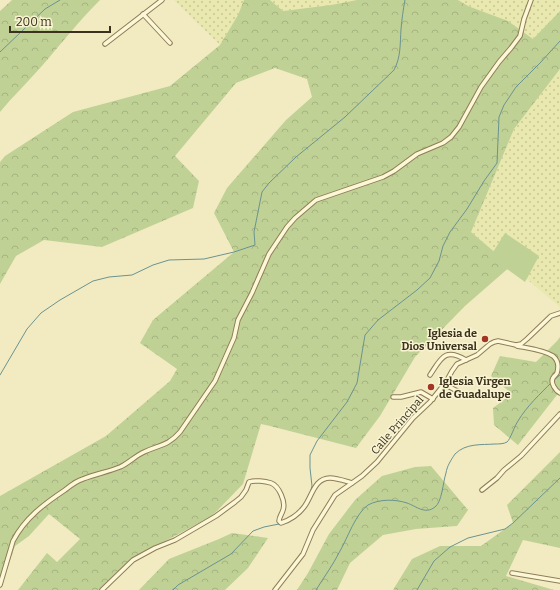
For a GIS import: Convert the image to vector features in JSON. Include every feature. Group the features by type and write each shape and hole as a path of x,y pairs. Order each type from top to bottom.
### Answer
{"street":[{"path":"105,44 162,0"},
{"path":"0,585 16,535 41,507 81,479 124,465 140,454 162,446 176,437 215,381 234,338 238,320 269,254 287,227 295,218 316,200 383,177 417,154 442,143 451,137 459,127 481,87 498,62 520,36 531,0"},
{"path":"143,14 170,43"},
{"path":"516,345 524,343 550,316 560,313"},
{"name":"Calle Principal","path":"275,590 303,554 313,530 335,495 362,476 377,462 414,418 433,399 456,366 477,355 490,344 498,341 543,352 550,354 558,363 557,372 552,382 556,390 560,393"},
{"path":"430,375 441,359 446,355 453,354 466,360"},
{"path":"444,384 459,392"},
{"path":"393,397 401,397 421,392 433,399"},
{"path":"482,490 521,456 560,414"},
{"path":"102,590 128,564 137,558 155,548 175,540 216,516 241,496 246,490 249,482 254,480 271,483 281,494 283,510 278,521 280,523 291,519 304,507 314,488 322,480 329,478 352,483"},
{"path":"512,573 560,581"}],"green space":[{"path":"12,0 100,0 0,112 0,11"},
{"path":"174,0 244,0 238,15 220,45"},
{"path":"244,0 270,0 283,11 357,0 458,0 468,6 508,21 533,39 560,11 560,69 514,129 471,232 511,266 465,306 415,357 380,416 356,448 261,424 243,484 212,516 134,558 101,590 18,590 47,553 57,562 80,539 49,514 29,536 15,546 0,589 0,496 106,436 170,381 177,369 140,343 153,320 234,252 214,213 227,188 286,120 312,97 307,79 275,68 236,83 175,156 199,181 193,208 102,247 44,240 16,256 0,284 0,162 5,156 73,112 170,86 220,45 238,15"},
{"path":"270,0 357,0 283,11"},
{"path":"458,0 560,0 560,11 533,39 508,21 468,6"},
{"path":"560,69 560,307 471,232 514,129"},
{"path":"505,233 539,256 525,282 490,257"},
{"path":"560,337 560,391 518,445 494,425 493,408 512,394 491,376 500,356 536,362"},
{"path":"560,452 560,548 523,540 506,576 554,590 393,590 412,559 440,546 481,546 513,523 507,505"},
{"path":"431,466 468,510 457,526 416,529 383,535 350,563 337,590 297,590 329,534 355,500 382,476 415,467"},
{"path":"232,533 268,538 248,568 225,590 139,590 169,559"}],"waterway":[{"path":"0,52 45,9 60,0"},
{"path":"0,375 27,329 41,313 93,281 109,277 132,275 153,265 169,260 204,259 255,245 254,232 262,192 269,183 296,157 345,117 394,70 399,55 405,0"},
{"path":"311,490 310,455 317,441 347,402 357,383 365,335 378,320 430,278 439,261 443,246 450,232 497,163 499,117 504,105 516,87 560,41"},
{"path":"554,380 560,375"},
{"path":"316,590 343,546 356,520 368,505 392,500 407,503 424,510 435,507 441,496 447,468 455,454 459,450 469,446 501,444 507,442 525,410 552,382"},
{"path":"417,590 434,561 450,547 468,538 505,529 560,478"},
{"path":"298,515 303,511"},
{"path":"173,590 178,585 231,554 253,531 279,524"}],"place":[{"name":"Iglesia de Dios Universal","path":"485,339"},
{"name":"Iglesia Virgen de Guadalupe","path":"431,387"}]}
